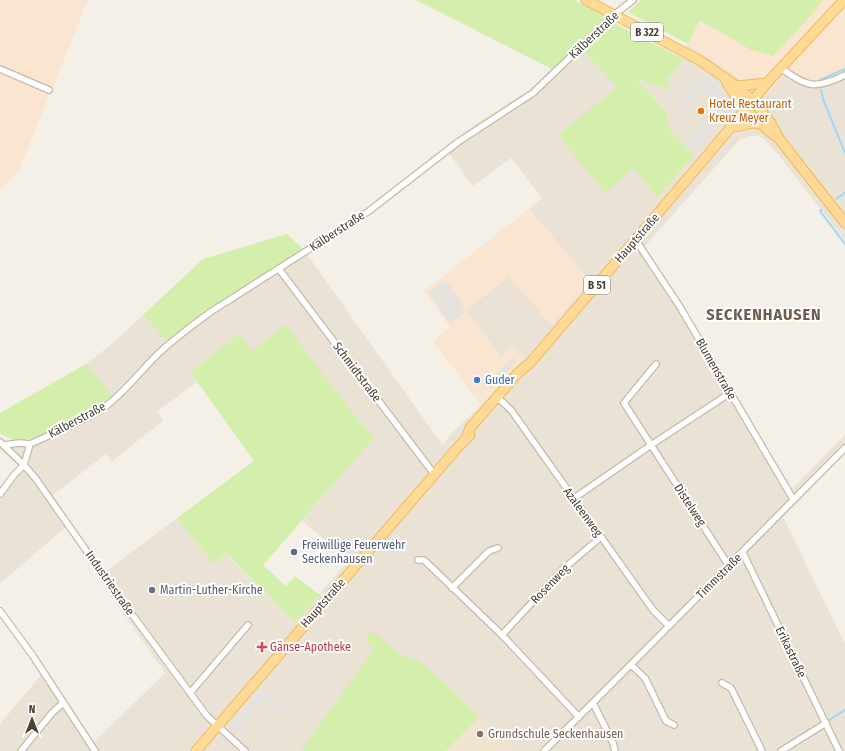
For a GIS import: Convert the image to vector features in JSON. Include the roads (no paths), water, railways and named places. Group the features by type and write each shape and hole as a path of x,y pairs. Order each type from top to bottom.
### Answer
{"main road":[{"name":"B 322","path":"586,0 703,62 737,86 753,100 770,123 780,140 845,223"},
{"name":"B 51","path":"730,128 781,68 844,0"},
{"name":"B 322","path":"724,78 745,110 780,140"},
{"path":"737,86 768,83"},
{"path":"730,128 761,124"},
{"name":"Hauptstraße","path":"196,751 466,438 470,428 499,398 518,373 527,366 730,128"}],"street":[{"name":"Kälberstraße","path":"2,443 30,444 66,428 102,409 118,395 159,353 191,326 212,311 369,211 458,142 533,93 614,15 633,0"},
{"path":"781,68 807,85 821,85 845,74"},
{"path":"0,69 49,90"},
{"name":"Blumenstraße","path":"636,239 680,307 794,499"},
{"name":"Schmidtstraße","path":"279,269 434,474"},
{"name":"Distelweg","path":"656,364 624,403 729,566"},
{"path":"573,499 730,393"},
{"name":"Azaleenweg","path":"499,398 511,410 653,610 669,626"},
{"name":"Industriestraße","path":"2,443 36,479 109,583 207,716 246,751"},
{"path":"0,494 14,475 24,465 30,444"},
{"name":"Timmstraße","path":"544,751 743,553 845,448"},
{"name":"Rosenweg","path":"502,635 562,570 601,537"},
{"path":"452,588 489,551 498,548"},
{"name":"Erikastraße","path":"743,553 839,751"},
{"path":"418,560 424,560 502,635 579,717"},
{"path":"0,611 33,656 95,751"},
{"path":"190,693 248,625"},
{"path":"631,665 645,678 666,721 674,725"},
{"path":"722,682 731,688 762,751"},
{"path":"21,751 63,703"},
{"path":"593,703 613,743 615,751"},
{"path":"781,751 826,723"}],"waterway":[{"path":"820,80 845,69"},
{"path":"821,90 823,99 845,153"},
{"path":"836,199 845,193"},
{"path":"821,210 820,211 845,244"},
{"path":"829,720 845,710"}],"place":[{"name":"Hotel Restaurant Kreuz Meyer","path":"701,111"},
{"name":"Guder","path":"477,380"},
{"name":"Freiwillige Feuerwehr Seckenhausen","path":"294,552"},
{"name":"Martin-Luther-Kirche","path":"152,590"},
{"name":"Gänse-Apotheke","path":"262,647"},
{"name":"Grundschule Seckenhausen","path":"480,734"}],"district":[{"name":"SECKENHAUSEN","path":"764,314"}]}
